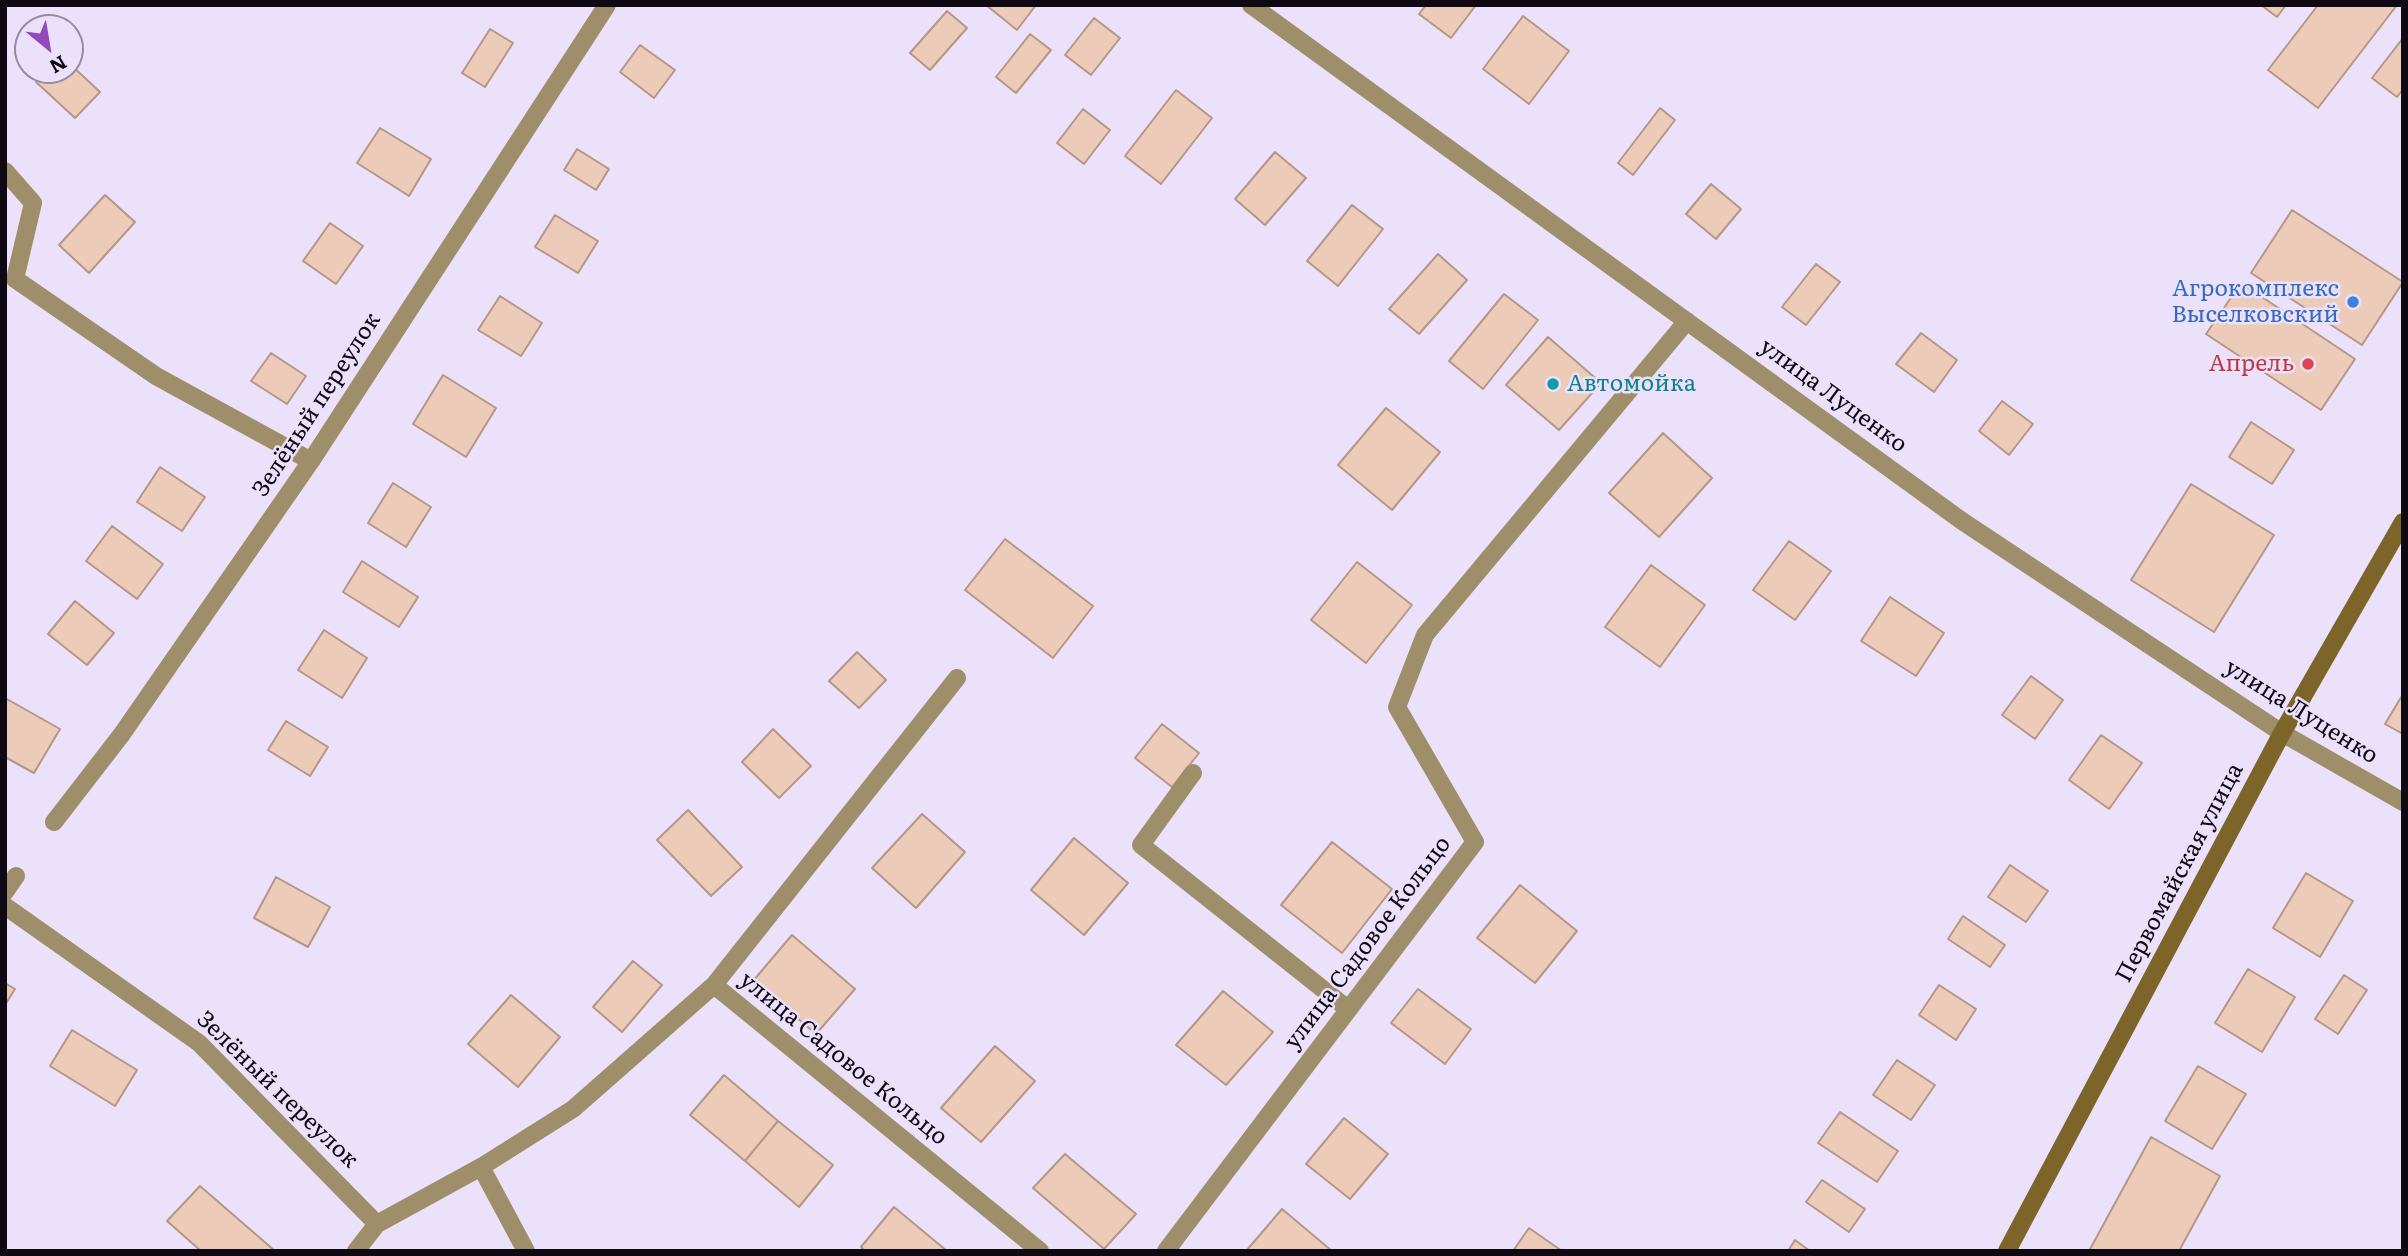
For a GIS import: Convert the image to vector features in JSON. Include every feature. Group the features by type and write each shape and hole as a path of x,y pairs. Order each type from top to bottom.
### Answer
{"main road":[{"name":"Первомайская улица","path":"2007,1251 2282,733 2403,522"}],"street":[{"name":"Зелёный переулок","path":"54,822 122,734 311,461 607,5"},
{"name":"улица Луценко","path":"1251,5 1962,520 2282,733 2403,802"},
{"path":"5,171 33,203 15,279 156,376 311,461"},
{"name":"улица Садовое Кольцо","path":"1166,1251 1475,842 1397,707 1425,635 1687,321"},
{"name":"улица Садовое Кольцо","path":"377,1224 481,1167 573,1109 714,985 957,678"},
{"path":"1193,772 1141,845 1348,1009"},
{"path":"5,892 16,876"},
{"name":"Зелёный переулок","path":"5,906 199,1043 377,1224"},
{"name":"улица Садовое Кольцо","path":"714,985 1040,1251"},
{"path":"481,1167 526,1251"},
{"path":"355,1251 377,1224"}],"building":[{"path":"986,5 1036,5 1017,30"},
{"path":"1426,5 1476,5 1451,38 1419,14"},
{"path":"2261,5 2286,5 2277,17"},
{"path":"2318,5 2397,5 2318,108 2268,70"},
{"path":"947,11 967,28 930,70 910,53"},
{"path":"1523,16 1569,51 1529,104 1483,69"},
{"path":"1094,18 1120,38 1091,75 1065,55"},
{"path":"490,29 513,43 485,87 462,73"},
{"path":"1030,34 1051,50 1016,93 996,77"},
{"path":"2403,38 2403,89 2397,97 2372,78"},
{"path":"640,45 675,70 654,98 620,72"},
{"path":"84,77 100,92 75,118 38,84 84,84"},
{"path":"1176,90 1212,118 1161,184 1125,156"},
{"path":"1660,108 1675,120 1633,175 1618,163"},
{"path":"1083,109 1110,130 1084,164 1057,143"},
{"path":"380,128 431,159 409,196 357,163"},
{"path":"577,149 609,169 596,190 564,170"},
{"path":"1275,152 1306,178 1265,225 1235,199"},
{"path":"1711,184 1741,209 1716,239 1686,214"},
{"path":"105,195 135,222 89,273 59,245"},
{"path":"1352,205 1383,229 1338,286 1307,261"},
{"path":"2292,210 2403,282 2362,345 2251,273"},
{"path":"555,215 598,241 578,273 535,247"},
{"path":"330,223 363,246 336,284 303,261"},
{"path":"1438,254 1467,280 1419,334 1389,309"},
{"path":"1816,264 1840,282 1806,325 1782,307"},
{"path":"2241,283 2355,359 2321,410 2206,334"},
{"path":"1504,294 1538,320 1483,389 1449,361"},
{"path":"500,296 542,323 521,356 478,330"},
{"path":"1921,333 1957,360 1934,392 1896,364"},
{"name":"Автомойка","path":"1548,337 1601,383 1559,430 1506,385"},
{"path":"271,353 306,376 287,404 251,381"},
{"path":"443,375 496,408 466,457 413,424"},
{"path":"2002,401 2033,424 2009,455 1979,431"},
{"path":"1386,408 1440,452 1392,510 1338,465"},
{"path":"2251,422 2294,450 2272,484 2229,457"},
{"path":"1663,433 1712,478 1659,537 1609,493"},
{"path":"160,467 205,497 182,531 137,502"},
{"path":"393,483 431,507 406,547 368,523"},
{"path":"2191,484 2274,535 2214,632 2131,580"},
{"path":"112,526 163,564 137,599 86,561"},
{"path":"1005,539 1093,606 1053,658 965,590"},
{"path":"1789,541 1831,571 1795,620 1753,590"},
{"path":"362,561 418,597 399,627 343,592"},
{"path":"1357,562 1412,605 1366,663 1311,620"},
{"path":"1651,565 1705,605 1660,667 1605,627"},
{"path":"1890,597 1944,633 1916,676 1861,641"},
{"path":"75,601 114,633 87,665 48,634"},
{"path":"324,630 367,658 342,698 298,670"},
{"path":"857,652 886,680 859,708 829,681"},
{"path":"2031,676 2063,700 2035,739 2002,715"},
{"path":"2403,694 2403,734 2385,724"},
{"path":"5,698 60,729 34,773 5,757"},
{"path":"286,721 328,747 310,776 268,750"},
{"path":"1162,724 1199,753 1172,787 1135,758"},
{"path":"773,729 811,766 779,798 742,762"},
{"path":"2101,735 2142,763 2109,809 2069,780"},
{"path":"688,810 742,867 711,896 657,840"},
{"path":"922,814 965,852 916,908 872,868"},
{"path":"1074,838 1128,883 1084,935 1031,890"},
{"path":"1332,842 1392,889 1342,953 1281,905"},
{"path":"2010,865 2048,891 2026,922 1988,897"},
{"path":"2306,873 2353,901 2320,957 2273,928"},
{"path":"276,877 330,907 308,947 254,918"},
{"path":"1520,885 1577,931 1535,983 1477,938"},
{"path":"1963,916 2005,945 1990,967 1948,939"},
{"path":"792,935 855,989 816,1034 753,981"},
{"path":"633,961 662,985 622,1032 593,1007"},
{"path":"2248,969 2295,997 2262,1052 2215,1023"},
{"path":"2344,975 2367,990 2338,1034 2315,1019"},
{"path":"5,983 15,989 5,1005"},
{"path":"1939,985 1976,1009 1956,1040 1919,1015"},
{"path":"1418,989 1471,1029 1445,1064 1391,1023"},
{"path":"1223,991 1273,1032 1226,1085 1176,1045"},
{"path":"511,995 560,1037 518,1087 468,1044"},
{"path":"72,1030 137,1070 115,1106 50,1066"},
{"path":"995,1046 1035,1081 981,1142 941,1108"},
{"path":"1897,1060 1935,1085 1911,1120 1873,1095"},
{"path":"2198,1066 2246,1094 2212,1149 2165,1121"},
{"path":"724,1075 778,1121 745,1161 690,1115"},
{"path":"1840,1112 1898,1151 1877,1182 1818,1143"},
{"path":"1344,1118 1388,1154 1350,1199 1306,1164"},
{"path":"778,1121 833,1165 799,1207 745,1161"},
{"path":"2151,1137 2220,1176 2179,1251 2089,1251"},
{"path":"1065,1154 1136,1214 1104,1249 1033,1188"},
{"path":"1822,1180 1865,1209 1849,1232 1806,1202"},
{"path":"200,1186 275,1251 201,1251 167,1221"},
{"path":"894,1207 947,1251 865,1251 861,1247"},
{"path":"1282,1209 1332,1251 1246,1251"},
{"path":"1529,1228 1562,1251 1513,1251"},
{"path":"1795,1240 1810,1251 1788,1251"}],"place":[{"name":"Агрокомплекс Выселковский","path":"2353,302"},
{"name":"Апрель","path":"2308,364"},
{"name":"Автомойка","path":"1553,384"}]}
